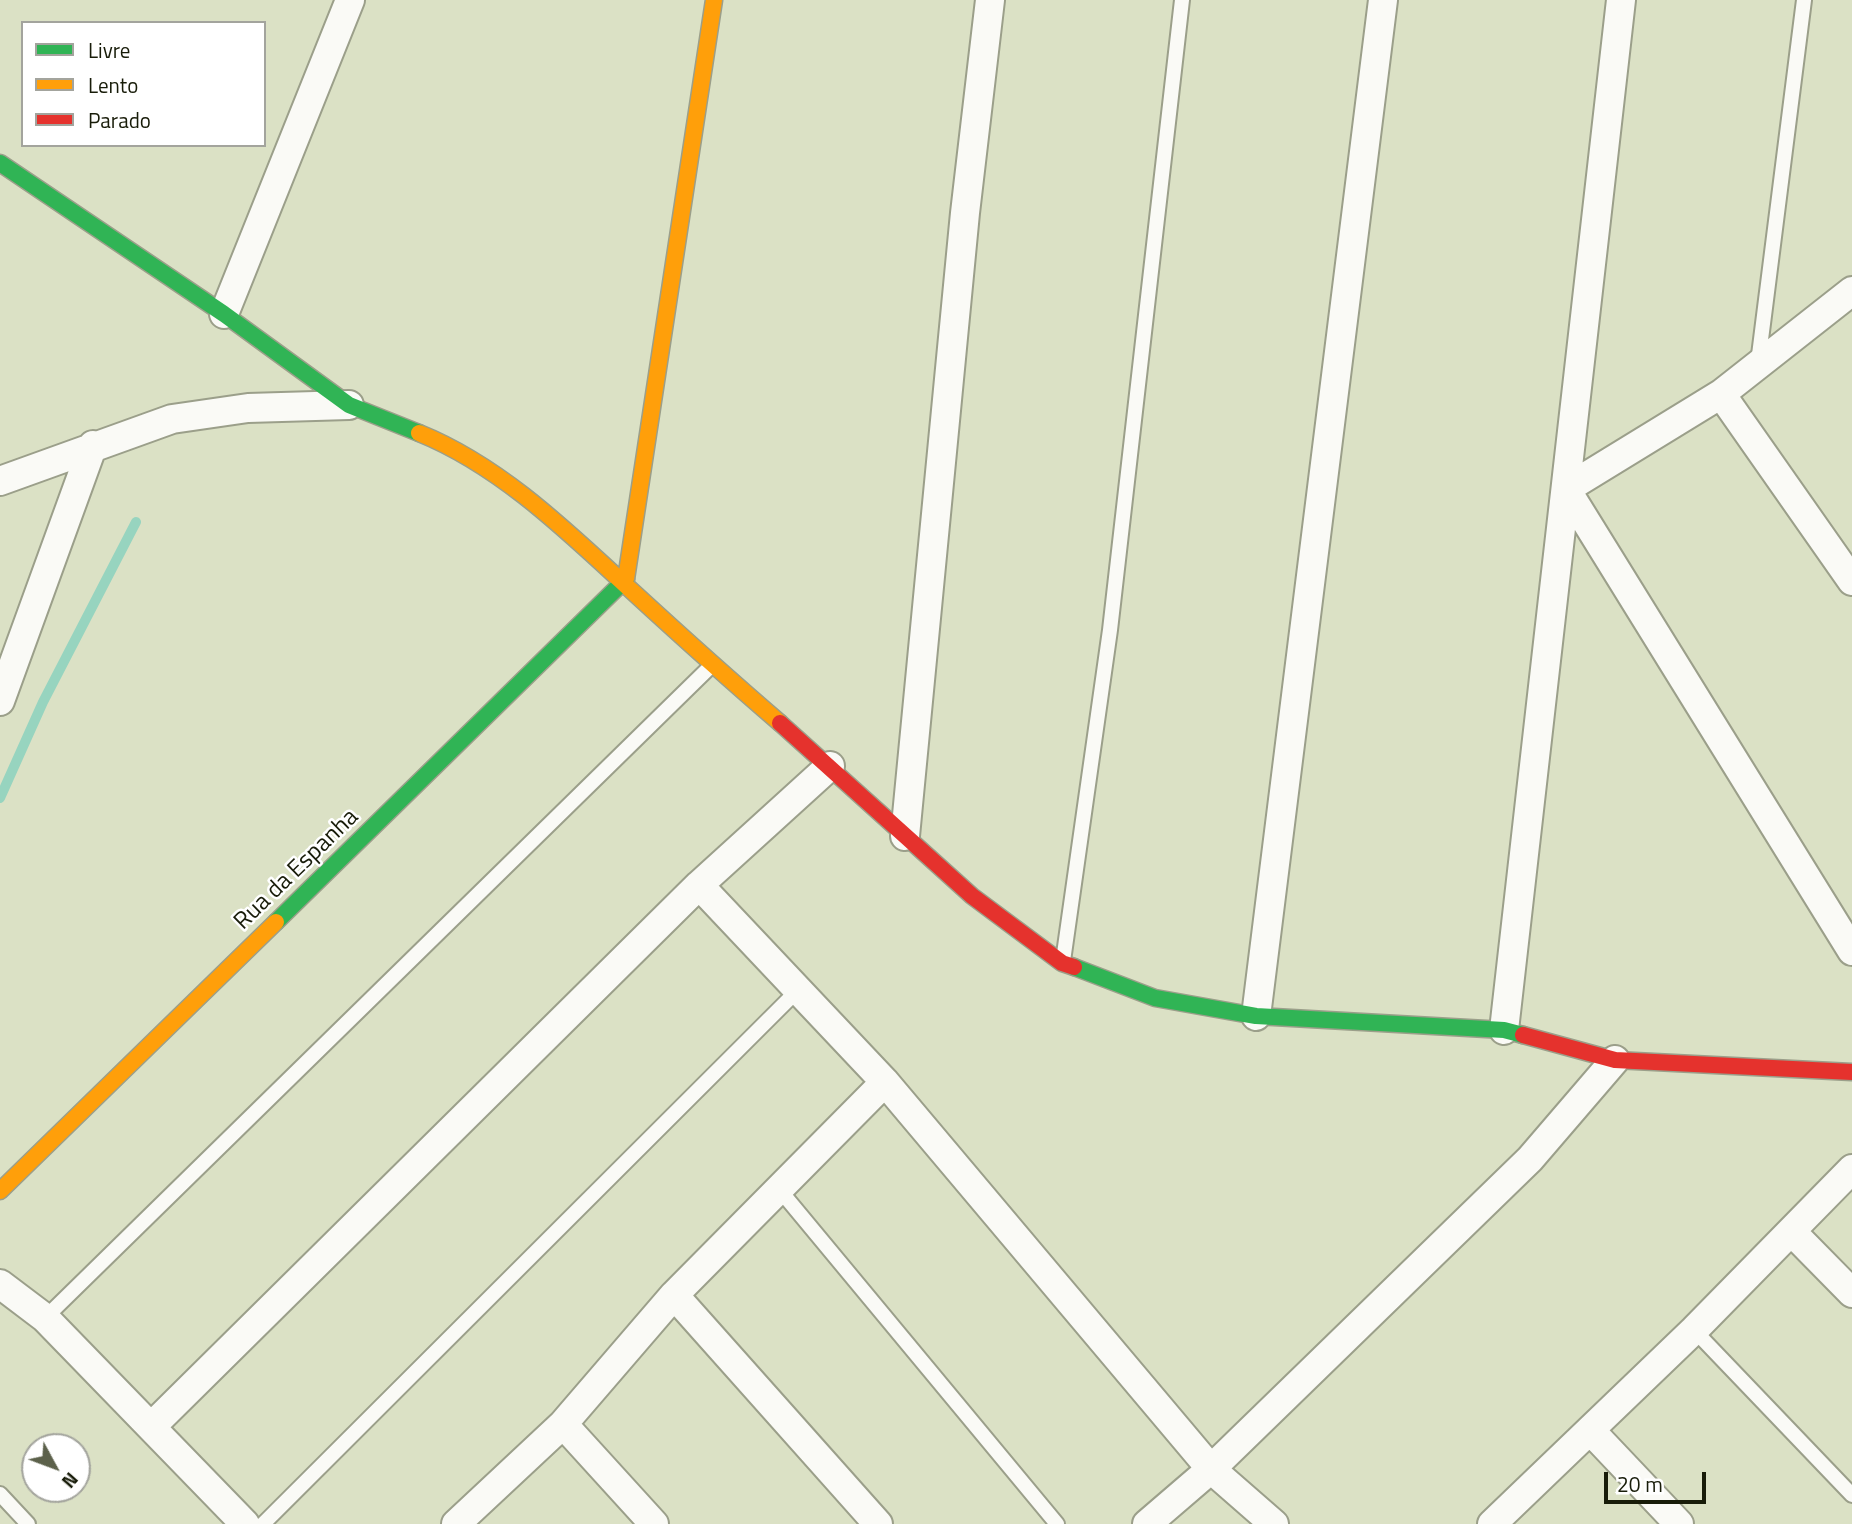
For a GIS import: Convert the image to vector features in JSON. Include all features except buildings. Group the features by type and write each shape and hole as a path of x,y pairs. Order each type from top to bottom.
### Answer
{"street":[{"path":"224,314 350,0"},
{"path":"626,582 714,0"},
{"path":"905,836 965,213 990,0"},
{"path":"1256,1016 1383,0"},
{"path":"1504,1030 1621,0"},
{"path":"0,163 224,314 349,405 439,441 541,507 626,582 712,665 830,766 972,895 1062,963 1155,998 1256,1016 1504,1030 1615,1060 1852,1072"},
{"path":"1566,489 1721,394 1852,291"},
{"path":"1721,394 1852,581"},
{"path":"0,481 93,445 172,419 248,408 349,405"},
{"path":"0,701 93,445"},
{"path":"1566,489 1852,950"},
{"name":"Rua da Espanha","path":"0,1191 626,582"},
{"path":"152,1426 699,885 830,766"},
{"path":"699,885 885,1082 1211,1469 1274,1524"},
{"path":"1147,1524 1211,1469 1530,1159 1615,1060"},
{"path":"456,1524 563,1424 674,1295 885,1082"},
{"path":"1492,1524 1694,1330 1852,1169"},
{"path":"1792,1232 1852,1293"},
{"path":"0,1284 45,1318 245,1524"},
{"path":"674,1295 878,1524"},
{"path":"563,1424 654,1524"},
{"path":"1590,1430 1679,1524"}],"lane":[{"path":"1062,963 1110,630 1182,0"},
{"path":"1757,366 1804,0"},
{"path":"45,1318 712,665"},
{"path":"263,1524 799,989"},
{"path":"779,1189 1057,1524"},
{"path":"1694,1330 1852,1495"},
{"path":"0,1494 28,1524"}],"waterway":[{"path":"0,798 43,702 136,522"}],"traffic: fast":[{"path":"0,163 224,314 349,405 419,433"},
{"path":"276,922 626,579"},
{"path":"1074,967 1155,998 1256,1016 1504,1030 1523,1035"}],"traffic: slow":[{"path":"626,579 714,0"},
{"path":"419,433 478,463 533,503 780,723"},
{"path":"0,1191 276,922"}],"traffic: jam":[{"path":"780,723 972,896 1062,963 1074,967"},
{"path":"1523,1035 1615,1060 1852,1072"}]}
